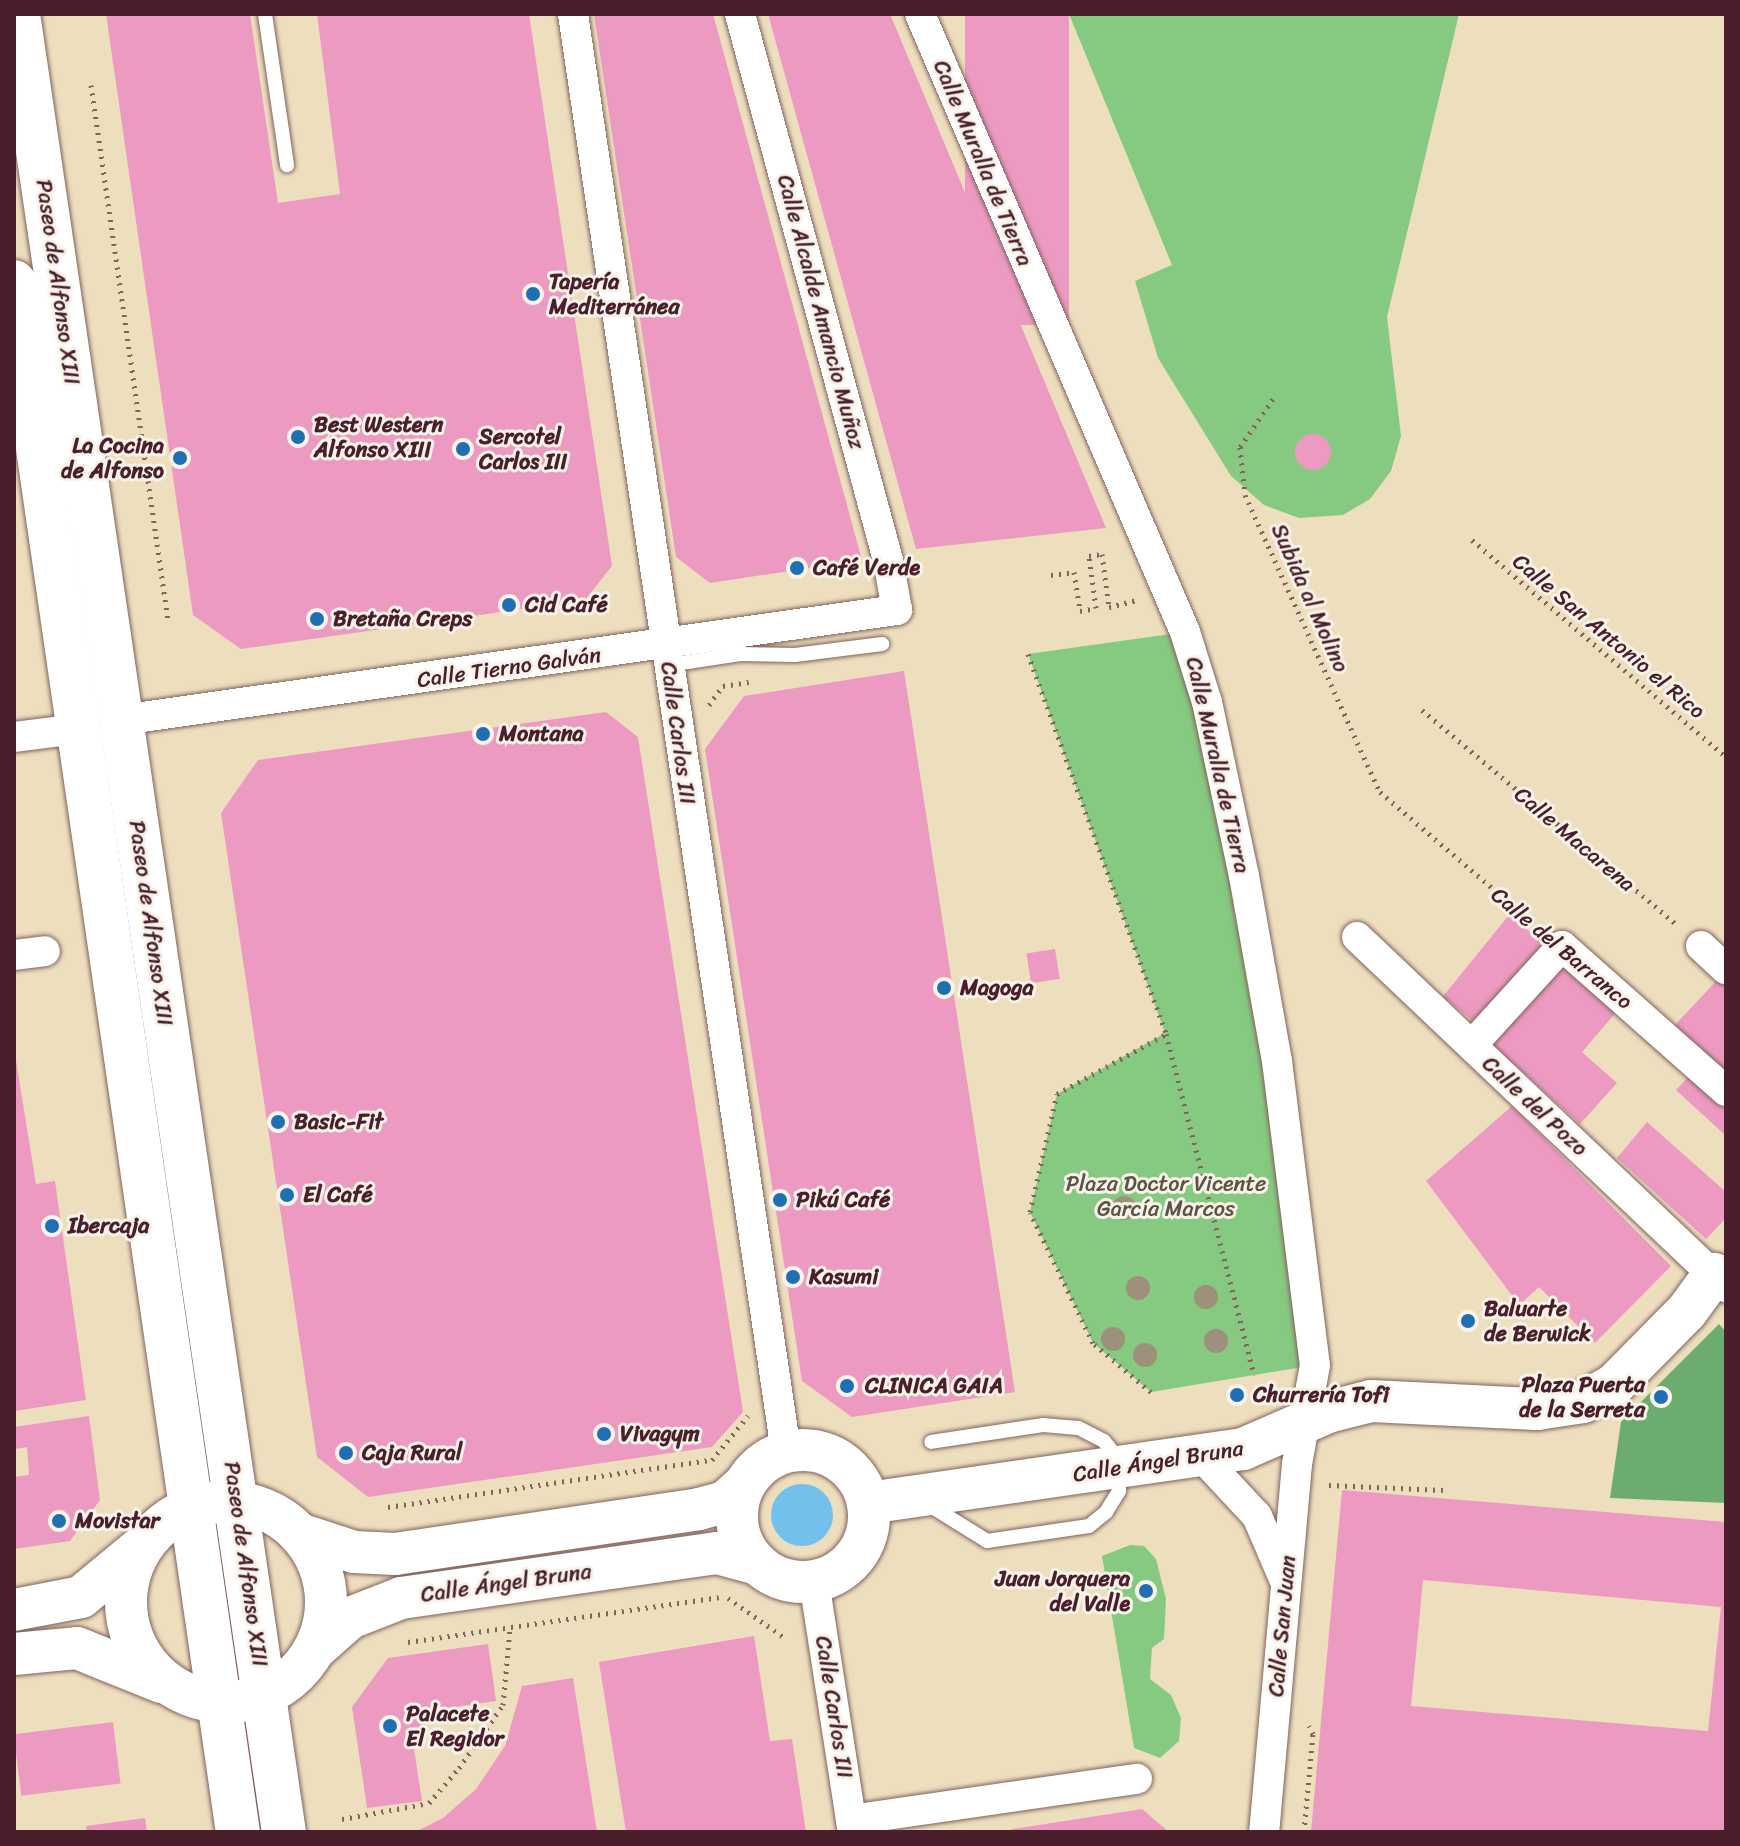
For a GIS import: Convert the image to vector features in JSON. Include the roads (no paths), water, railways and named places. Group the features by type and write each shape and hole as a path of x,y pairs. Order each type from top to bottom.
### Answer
{"main road":[{"name":"Paseo de Alfonso XIII","path":"18,14 284,1832"},
{"name":"Paseo de Alfonso XIII","path":"14,282 238,1832"}],"street":[{"name":"Calle Carlos III","path":"573,14 786,1452"},
{"name":"Calle Alcalde Amancio Muñoz","path":"740,14 888,560 897,610"},
{"name":"Calle Muralla de Tierra","path":"920,14 1168,588 1207,702 1244,876 1283,1109 1312,1315 1315,1365 1306,1422"},
{"name":"Calle Tierno Galván","path":"121,720 667,654 897,610"},
{"path":"14,737 77,729"},
{"name":"Calle del Pozo","path":"1357,937 1722,1273"},
{"name":"Calle del Barranco","path":"1472,1045 1562,946 1726,1091"},
{"path":"1701,946 1726,969"},
{"path":"14,955 45,951"},
{"name":"Calle Ángel Bruna","path":"868,1503 1119,1469 1260,1444 1351,1404 1389,1399 1537,1409 1583,1402 1614,1385 1722,1273"},
{"name":"Calle San Juan","path":"1264,1832 1286,1584 1306,1422"},
{"path":"810,1450 833,1457 852,1471 868,1503 868,1529 857,1554 838,1572 814,1581 790,1581 758,1564 738,1527 744,1485 758,1467 786,1452 810,1450"},
{"path":"1201,1456 1257,1516 1286,1584"},
{"name":"Calle Ángel Bruna","path":"299,1534 354,1552 395,1554 699,1509 725,1502 744,1485"},
{"path":"14,1610 81,1597 166,1522 191,1508 237,1503 264,1510 299,1534 325,1583 325,1617 315,1649"},
{"path":"145,1543 127,1588 129,1628 150,1668 173,1688"},
{"name":"Calle Ángel Bruna","path":"265,1695 294,1676 315,1649 350,1618 401,1598 717,1553 758,1564"},
{"name":"Calle Carlos III","path":"814,1581 852,1826"},
{"path":"14,1654 77,1648 173,1688 220,1703 265,1695"},
{"path":"852,1826 1137,1779"}],"lane":[{"path":"265,14 287,165"},
{"path":"667,654 795,655 882,644"},
{"path":"916,1496 976,1538 1005,1539 1078,1529 1099,1520 1119,1491 1119,1469 1104,1441 1062,1425 931,1442"}],"water":[{"path":"802,1484 824,1493 833,1515 824,1537 802,1546 780,1537 771,1515 780,1493"}],"place":[{"name":"Tapería Mediterránea","path":"533,294"},
{"name":"Best Western Alfonso XIII","path":"298,437"},
{"name":"Sercotel Carlos III","path":"463,449"},
{"name":"La Cocina de Alfonso","path":"180,458"},
{"name":"Café Verde","path":"797,568"},
{"name":"Cid Café","path":"509,605"},
{"name":"Bretaña Creps","path":"317,619"},
{"name":"Montana","path":"483,734"},
{"name":"Magoga","path":"944,988"},
{"name":"Basic-Fit","path":"278,1122"},
{"name":"El Café","path":"287,1195"},
{"name":"Pikú Café","path":"780,1200"},
{"name":"Ibercaja","path":"52,1226"},
{"name":"Kasumi","path":"793,1277"},
{"name":"Baluarte de Berwick","path":"1468,1321"},
{"name":"CLINICA GAIA","path":"847,1386"},
{"name":"Churrería Tofi","path":"1237,1395"},
{"name":"Plaza Puerta de la Serreta","path":"1661,1397"},
{"name":"Vivagym","path":"604,1434"},
{"name":"Caja Rural","path":"346,1453"},
{"name":"Movistar","path":"59,1521"},
{"name":"Juan Jorquera del Valle","path":"1146,1591"},
{"name":"Palacete El Regidor","path":"390,1726"}],"park label":[{"name":"Plaza Doctor Vicente García Marcos","path":"1166,1196"}]}
